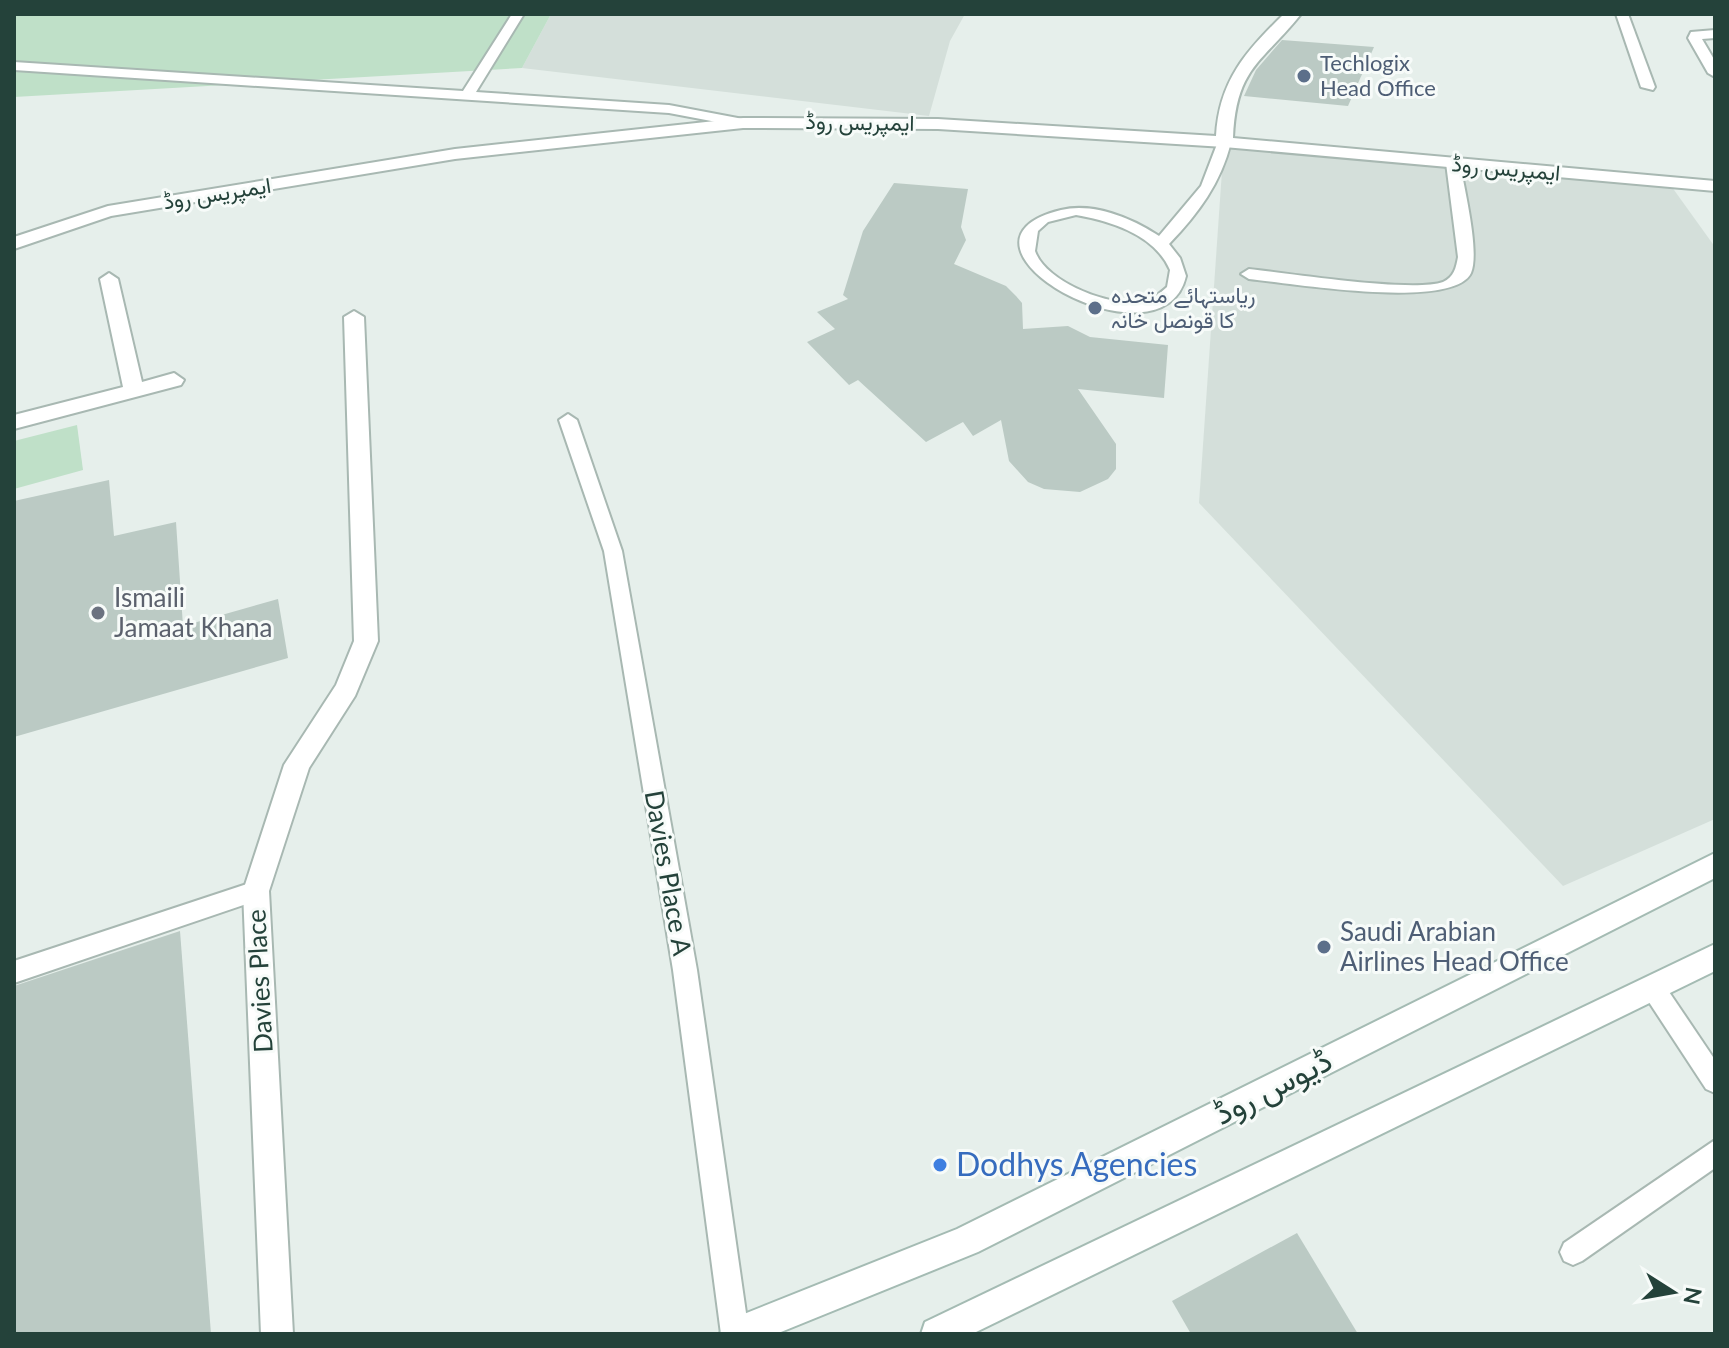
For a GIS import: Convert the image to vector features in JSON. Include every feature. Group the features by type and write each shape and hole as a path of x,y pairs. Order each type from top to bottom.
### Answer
{"street":[{"path":"1224,142 1226,98 1234,79 1245,62 1293,14"},
{"name":"ایمپریس روڈ","path":"14,243 108,211 455,154 743,123 938,124 1224,142 1715,186"},
{"path":"14,226 108,211"},
{"path":"109,279 134,391"},
{"name":"Davies Place","path":"277,1334 256,891 297,765 346,689 366,641 354,317"},
{"path":"14,422 174,380"},
{"name":"ڈیوس روڈ","path":"736,1334 967,1241 1715,865"},
{"path":"937,1334 1715,957"}],"lane":[{"path":"468,95 518,14"},
{"path":"1622,14 1648,87"},
{"path":"1715,34 1696,35 1695,38 1715,73"},
{"path":"14,66 669,109 743,123"},
{"path":"1160,244 1199,200 1214,177 1224,142"},
{"path":"1249,274 1405,289 1452,284 1463,273 1466,257 1453,163"},
{"path":"1076,211 1111,218 1160,244 1178,269 1178,281 1172,292 1154,302 1123,307 1095,301 1057,283 1029,258 1026,244 1031,229 1043,219 1076,211"},
{"name":"Davies Place A","path":"568,420 613,551 685,970 736,1334"},
{"path":"14,972 256,891"},
{"path":"1653,988 1715,1081"},
{"path":"1573,1252 1715,1153"}],"shaded area":[{"path":"551,14 965,14 950,41 929,116 522,68"},
{"path":"1224,142 1669,183 1715,247 1715,819 1563,886 1199,503"}],"green space":[{"path":"14,14 551,14 522,68 14,97"},
{"path":"77,425 83,470 14,489 14,441"}],"building":[{"name":"Techlogix Head Office","path":"1282,40 1374,47 1348,106 1244,96 1256,70"},
{"path":"894,183 968,189 961,227 966,240 954,264 1006,286 1022,303 1023,329 1068,326 1090,337 1168,345 1164,398 1078,389 1116,444 1116,469 1108,479 1080,492 1044,489 1028,482 1009,461 1001,420 973,436 963,422 926,442 858,380 849,385 807,342 835,329 817,312 848,299 843,295 863,231"},
{"name":"Ismaili Jamaat Khana","path":"109,480 114,536 176,522 183,626 278,599 288,658 14,737 14,501"},
{"path":"180,931 211,1334 14,1334 14,986"},
{"path":"1297,1233 1358,1334 1191,1334 1172,1301"}],"place":[{"name":"Techlogix Head Office","path":"1304,76"},
{"name":"ریاستہائے متحدہ کا قونصل خانہ","path":"1095,308"},
{"name":"Ismaili Jamaat Khana","path":"98,613"},
{"name":"Saudi Arabian Airlines Head Office","path":"1324,947"},
{"name":"Dodhys Agencies","path":"940,1165"}]}
